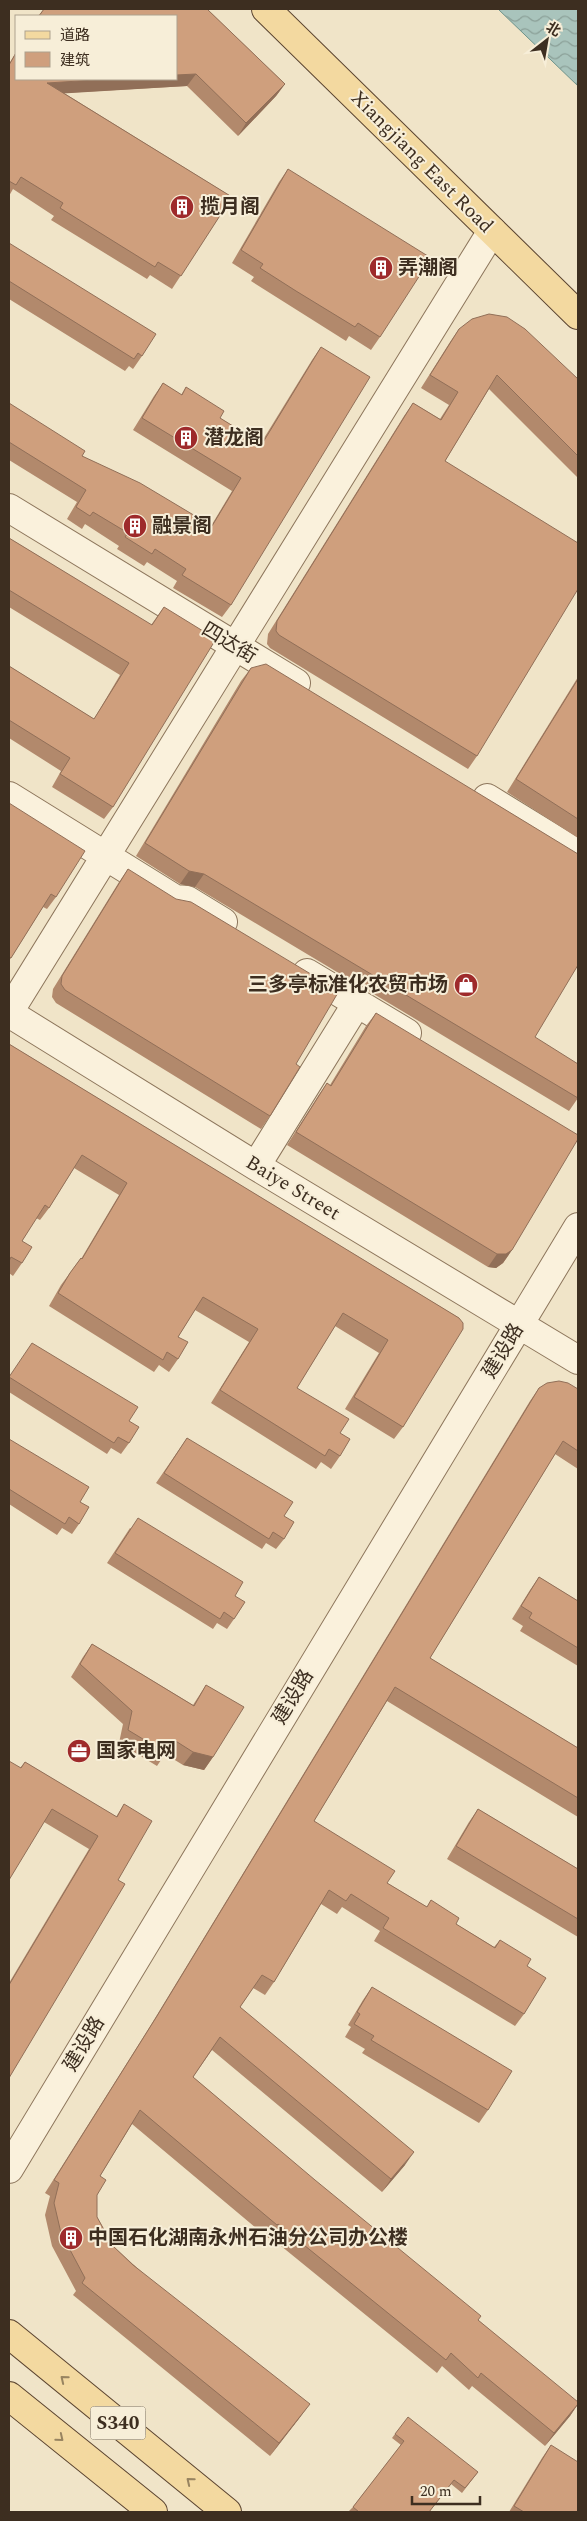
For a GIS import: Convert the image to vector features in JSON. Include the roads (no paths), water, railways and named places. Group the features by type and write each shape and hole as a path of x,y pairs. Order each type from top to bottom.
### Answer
{"main road":[{"name":"Xiangjiang East Road","path":"266,9 578,315"},
{"name":"S340","path":"9,2334 227,2512"},
{"name":"S340","path":"9,2396 153,2512"}],"street":[{"path":"9,1013 492,231"},
{"name":"四达街","path":"9,508 321,698"},
{"path":"465,785 578,854"},
{"path":"9,796 175,899 188,900 247,936"},
{"path":"289,962 425,1044"},
{"path":"256,1166 357,1003"},
{"name":"Baiye Street","path":"9,1013 256,1166 578,1360"},
{"name":"建设路","path":"9,2169 578,1226"}],"water":[{"path":"498,9 578,9 578,86"}],"place":[{"name":"揽月阁","path":"182,207"},
{"name":"弄潮阁","path":"381,268"},
{"name":"潜龙阁","path":"186,438"},
{"name":"融景阁","path":"135,526"},
{"name":"三多亭标准化农贸市场","path":"466,985"},
{"name":"国家电网","path":"79,1751"},
{"name":"中国石化湖南永州石油分公司办公楼","path":"71,2238"}]}
